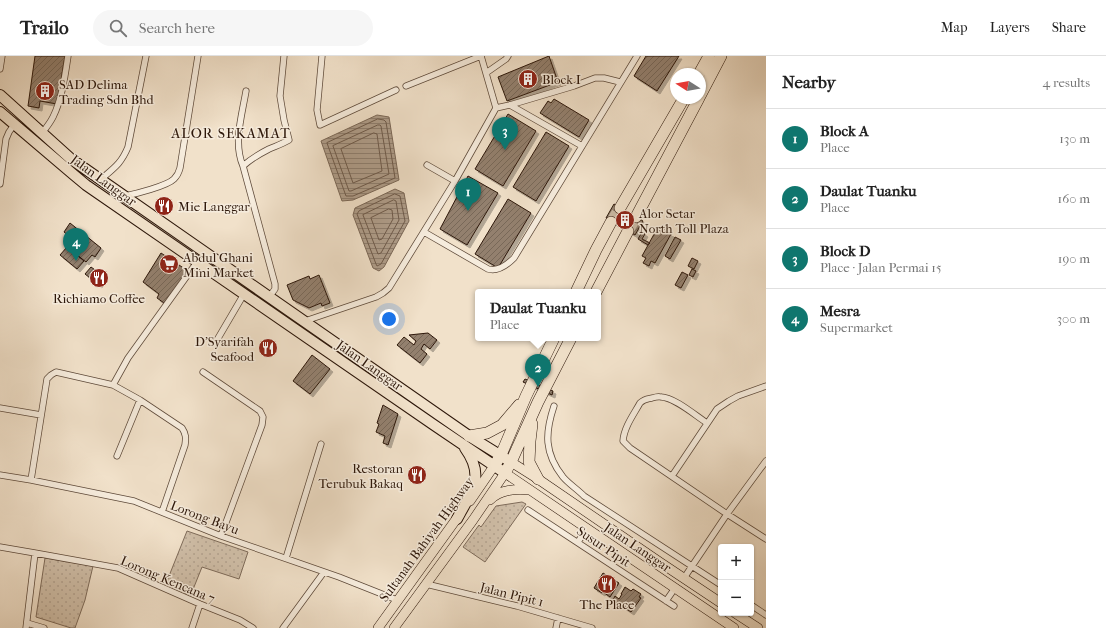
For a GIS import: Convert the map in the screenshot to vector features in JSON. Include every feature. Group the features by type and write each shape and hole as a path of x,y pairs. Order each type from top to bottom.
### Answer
{"highway":[{"path":"702,68 709,56"},
{"path":"706,84 721,56"},
{"name":"Jalan Langgar","path":"0,95 71,159 100,180 469,436 512,462"},
{"path":"620,208 681,104"},
{"path":"636,217 695,104"},
{"name":"Jalan Langgar","path":"0,112 74,175 197,262 505,473"},
{"path":"40,147 40,140 45,136"},
{"path":"577,289 611,222"},
{"path":"598,289 628,231"},
{"path":"494,466 501,456 526,396 553,341"},
{"path":"505,473 512,462 538,402 570,341"},
{"path":"469,436 487,433 502,425 526,396"},
{"path":"538,402 530,435 530,462 538,478"},
{"path":"457,519 473,488 476,477 475,466 471,455 464,446"}],"main road":[{"name":"Jalan Langgar","path":"512,462 688,575 718,600"},
{"name":"Sultanah Bahiyah Highway","path":"378,628 494,466"},
{"name":"Jalan Langgar","path":"505,473 734,628"},
{"name":"Sultanah Bahiyah Highway","path":"395,627 473,520 505,473"},
{"path":"473,520 491,498 496,495 515,489 531,490"},
{"path":"684,594 681,586 688,575"},
{"path":"395,627 397,600 409,598 424,588"},
{"path":"740,616 758,628"}],"street":[{"path":"0,69 2,56"},
{"path":"45,136 59,101 68,56"},
{"path":"100,180 119,164 128,147 146,56"},
{"path":"125,196 142,192 170,182 177,175 180,168 198,56"},
{"path":"242,166 255,156 282,145 289,140 280,96 284,56"},
{"path":"322,56 317,110 320,125 396,90"},
{"path":"305,321 376,297 389,288 455,181 496,108 481,56 406,86"},
{"path":"486,73 508,56"},
{"path":"424,232 488,269 492,270 504,266 514,258 637,56"},
{"path":"496,108 574,86 595,78 604,78 620,82"},
{"path":"246,91 240,125 238,145 239,158 275,284 275,289 269,297"},
{"path":"510,105 582,146"},
{"path":"0,184 6,139 14,125"},
{"path":"427,165 455,181"},
{"path":"113,385 128,358 197,262"},
{"path":"217,340 244,294"},
{"path":"31,480 47,379 56,372 113,385 140,400 182,428 185,432 186,437 183,452 162,512"},
{"path":"203,372 260,411 263,417 262,425 221,536"},
{"path":"672,476 717,409 728,401 766,386"},
{"path":"707,423 680,404 662,396 645,399 640,403 626,430 623,440 630,448 766,539"},
{"path":"117,456 140,400"},
{"path":"554,406 549,425 548,439 550,455 564,477 584,496 688,575 718,584"},
{"path":"0,408 41,415"},
{"path":"286,558 321,444"},
{"path":"688,575 727,514 766,461"},
{"name":"Lorong Bayu","path":"0,475 121,498 134,502 221,536 286,558 397,600"},
{"name":"Susur Pipit","path":"528,510 674,606"},
{"path":"578,542 587,528"},
{"name":"Lorong Kencana 7","path":"0,547 118,568 240,620 253,628"},
{"path":"35,553 26,626 44,628"},
{"path":"283,628 324,572"},
{"name":"Jalan Pipit 1","path":"424,588 517,606 592,628"},
{"path":"666,601 675,588"},
{"path":"192,628 200,604"},
{"path":"754,607 766,614"},
{"path":"556,628 558,618"}],"shaded area":[{"path":"522,502 526,504 485,562 463,547 479,525 481,527 496,506"},
{"path":"187,531 248,552 239,579 202,567 190,597 165,586"},
{"path":"45,558 93,566 85,600 75,628 36,617"}],"water":[{"path":"377,115 389,117 399,180 353,200 342,201 321,141"},
{"path":"395,189 404,193 409,221 384,267 379,271 373,268 353,215 355,208"}],"building":[{"name":"SAD Delima Trading Sdn Bhd","path":"35,56 65,56 57,104 40,101 39,108 28,106"},
{"name":"Block I","path":"549,56 558,82 507,101 498,77"},
{"path":"646,56 679,56 670,68 657,91 634,76"},
{"path":"554,99 589,120 579,137 540,113 548,101 551,103"},
{"path":"508,114 536,131 503,186 475,169"},
{"path":"546,132 569,146 536,201 513,187"},
{"path":"468,176 498,193 467,245 440,229"},
{"path":"508,199 531,213 498,268 475,254"},
{"name":"Alor Setar North Toll Plaza","path":"614,204 643,221 635,235 606,218"},
{"path":"70,223 101,248 95,257 92,255 86,262 67,247 73,239 64,232"},
{"path":"663,225 670,229 668,233 671,234 655,263 651,261 649,266 643,263 646,258 642,256 658,227 661,229"},
{"path":"642,232 645,234 642,239 650,243 648,245 638,239"},
{"path":"675,237 681,240 670,259 665,256"},
{"path":"67,247 84,261 77,269 60,255"},
{"path":"161,253 188,271 164,303 157,298 159,294 143,282"},
{"path":"692,258 698,261 694,269 688,266"},
{"path":"91,267 105,277 99,285 85,274"},
{"path":"692,269 696,271 693,277 689,275"},
{"path":"682,272 688,275 681,288 675,285"},
{"path":"319,275 330,303 322,306 321,303 309,308 293,300 287,285 309,276 310,279"},
{"path":"428,333 437,340 430,349 424,344 421,349 427,354 420,363 397,345 404,337 414,345 416,341 409,335"},
{"path":"312,355 330,369 310,394 293,381"},
{"path":"525,379 553,391 552,395 523,382"},
{"path":"383,405 398,414 388,445 383,443 385,436 376,432 379,424 377,423"},
{"path":"603,573 619,583 610,597 594,588"},
{"path":"625,587 631,591 633,589 641,594 639,597 641,598 631,612 613,600 615,596 619,599"}],"tunnel":[{"path":"611,222 620,208"},
{"path":"628,231 636,217"}],"place":[{"name":"Block I","path":"528,79"},
{"name":"SAD Delima Trading Sdn Bhd","path":"45,91"},
{"name":"Block D","path":"505,150"},
{"name":"Mie Langgar","path":"164,206"},
{"name":"Block A","path":"468,211"},
{"name":"Alor Setar North Toll Plaza","path":"625,220"},
{"name":"Mesra","path":"76,261"},
{"name":"Abdul Ghani Mini Market","path":"169,264"},
{"name":"Richiamo Coffee","path":"99,278"},
{"name":"D'Syarifah Seafood","path":"268,348"},
{"name":"Daulat Tuanku","path":"538,387"},
{"name":"Restoran Terubuk Bakaq","path":"417,475"},
{"name":"The Place","path":"607,584"}],"district":[{"name":"ALOR SEKAMAT","path":"231,133"}]}
